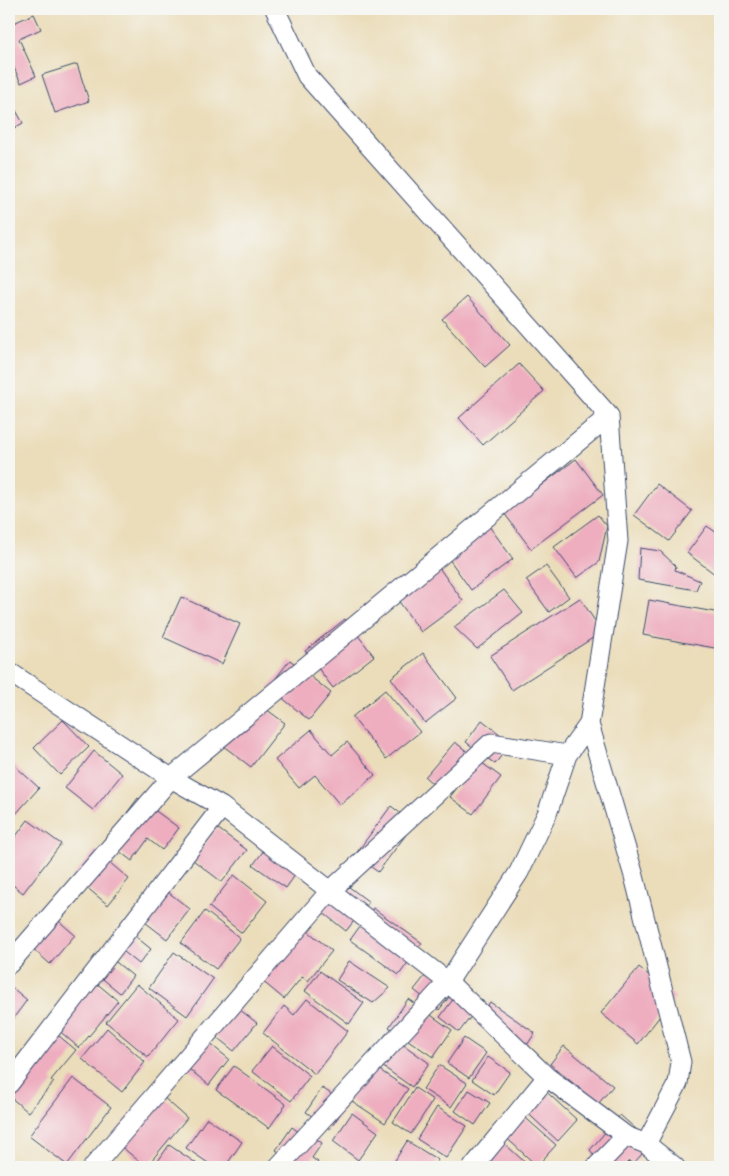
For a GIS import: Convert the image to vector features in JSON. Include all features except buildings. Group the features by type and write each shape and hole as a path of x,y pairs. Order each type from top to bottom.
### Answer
{"street":[{"path":"275,9 307,76 609,416 618,541 589,724 634,876 681,1062 678,1083 646,1144"},
{"path":"9,964 171,778 609,416"},
{"path":"9,672 171,778 222,807 448,982 547,1077 626,1136 646,1144 675,1167"},
{"path":"278,1167 448,982 520,872 547,814 567,755 589,724"},
{"path":"93,1167 330,891 491,743 567,755"},
{"path":"9,1084 222,807"},
{"path":"472,1167 547,1077"},
{"path":"596,1167 626,1136"}]}
